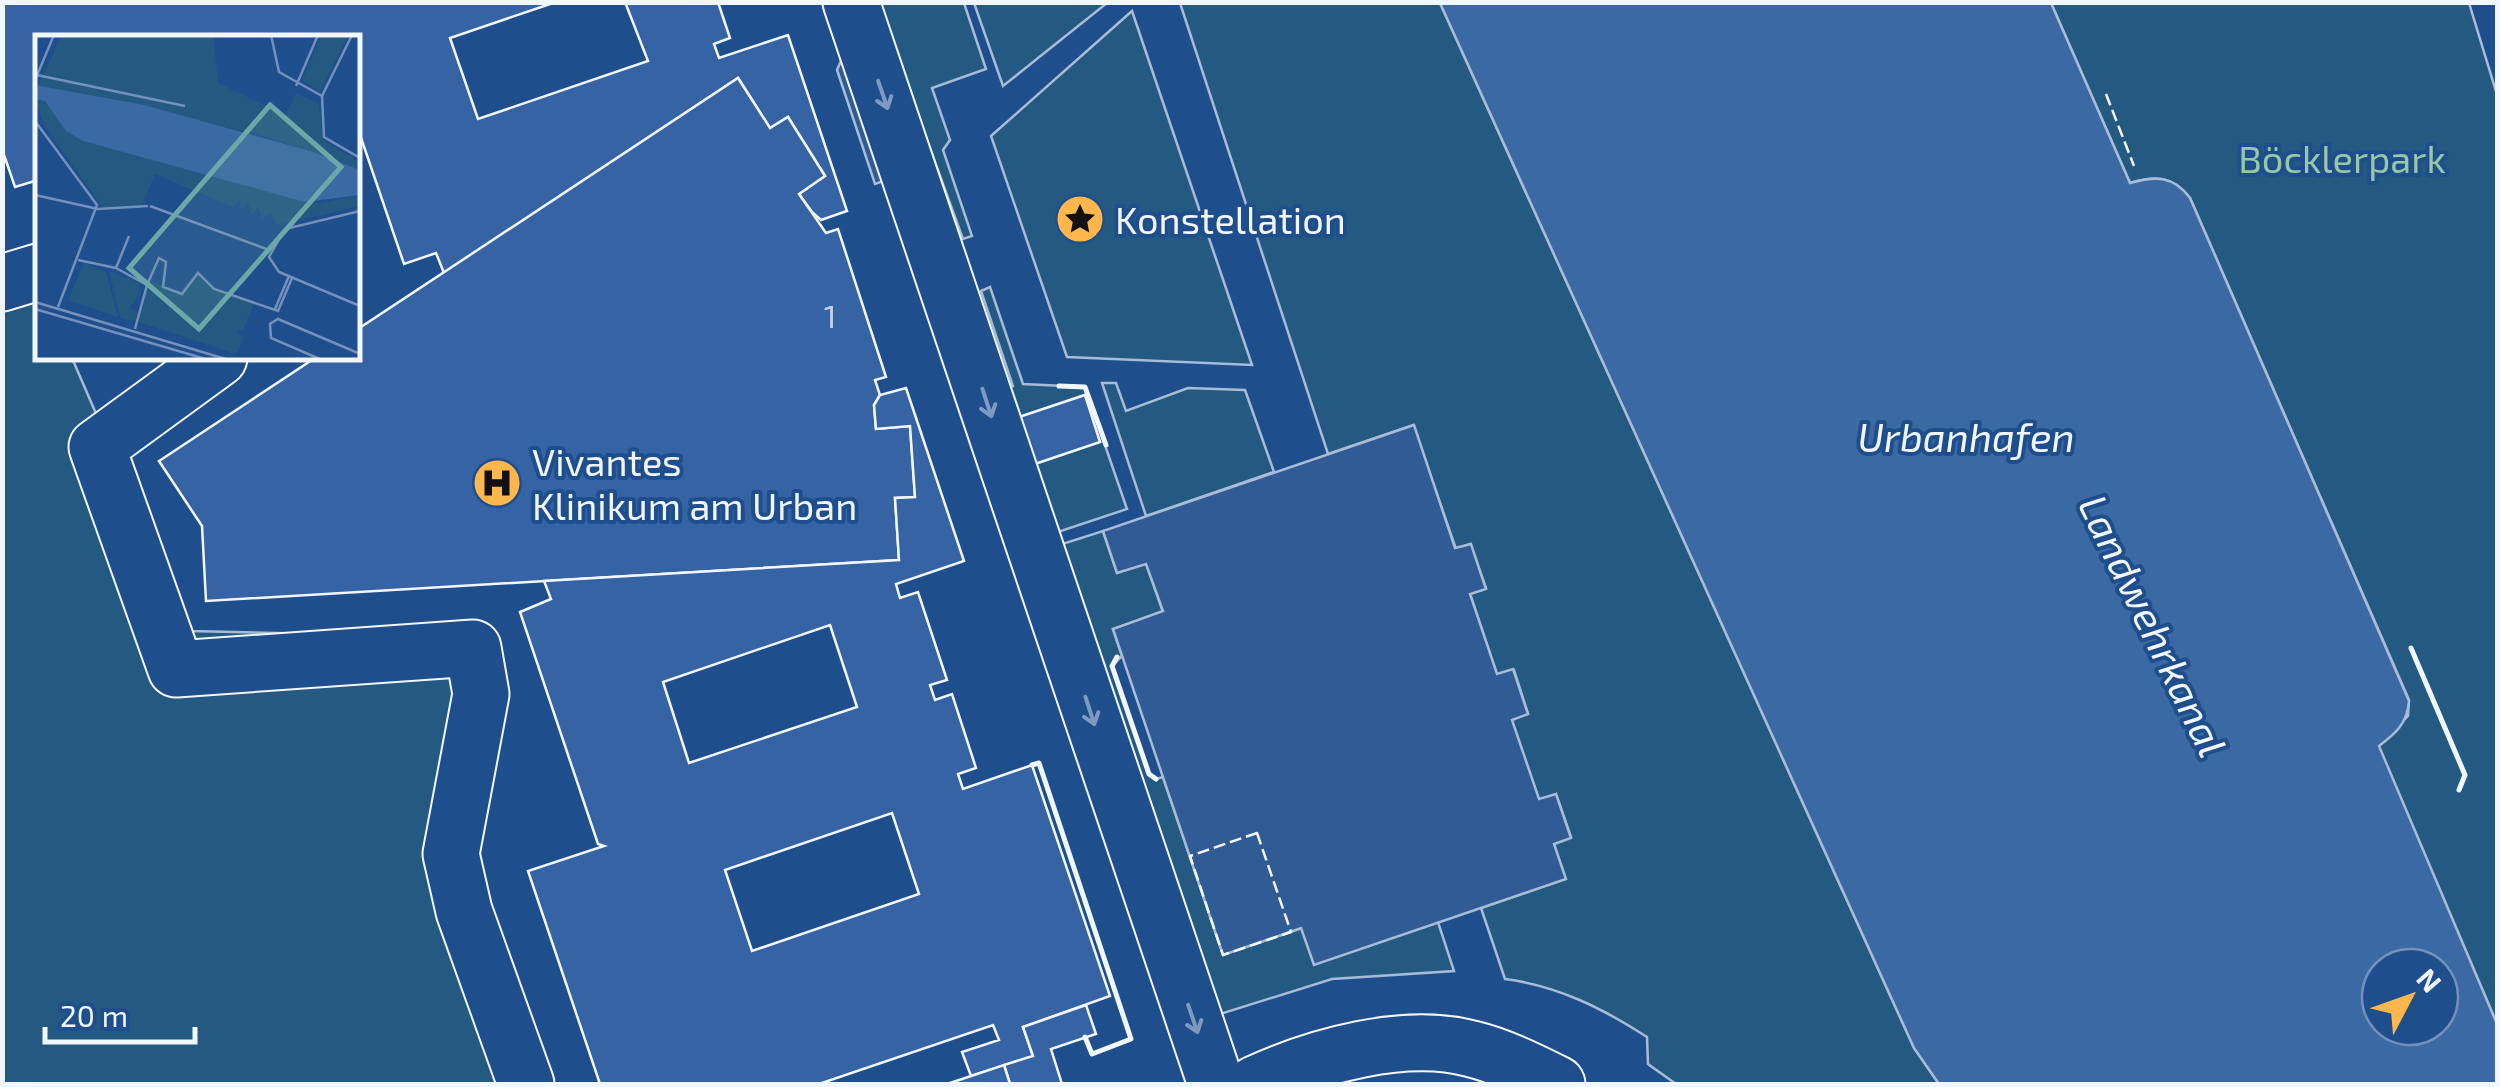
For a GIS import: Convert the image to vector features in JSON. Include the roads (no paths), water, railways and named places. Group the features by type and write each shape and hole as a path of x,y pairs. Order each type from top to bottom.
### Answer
{"street":[{"path":"851,2 1216,1084"},
{"path":"2,283 35,273"},
{"path":"216,360 97,447 176,670 473,648 480,694 451,854 464,911 526,1084"},
{"path":"1254,1084 1328,1058 1437,1044 1472,1049 1544,1078"}],"water":[{"name":"Urbanhafen","path":"1440,3 2051,3 2130,183 2163,179 2177,185 2190,198 2409,701 2400,727 2379,746 2497,1024 2497,1084 1939,1084 1914,1048"}],"place":[{"name":"Konstellation","path":"1080,219"},
{"name":"Vivantes Klinikum am Urban","path":"497,483"}],"park label":[{"name":"Böcklerpark","path":"2342,158"}],"water label":[{"name":"Landwehrkanal","path":"2154,625"}]}
